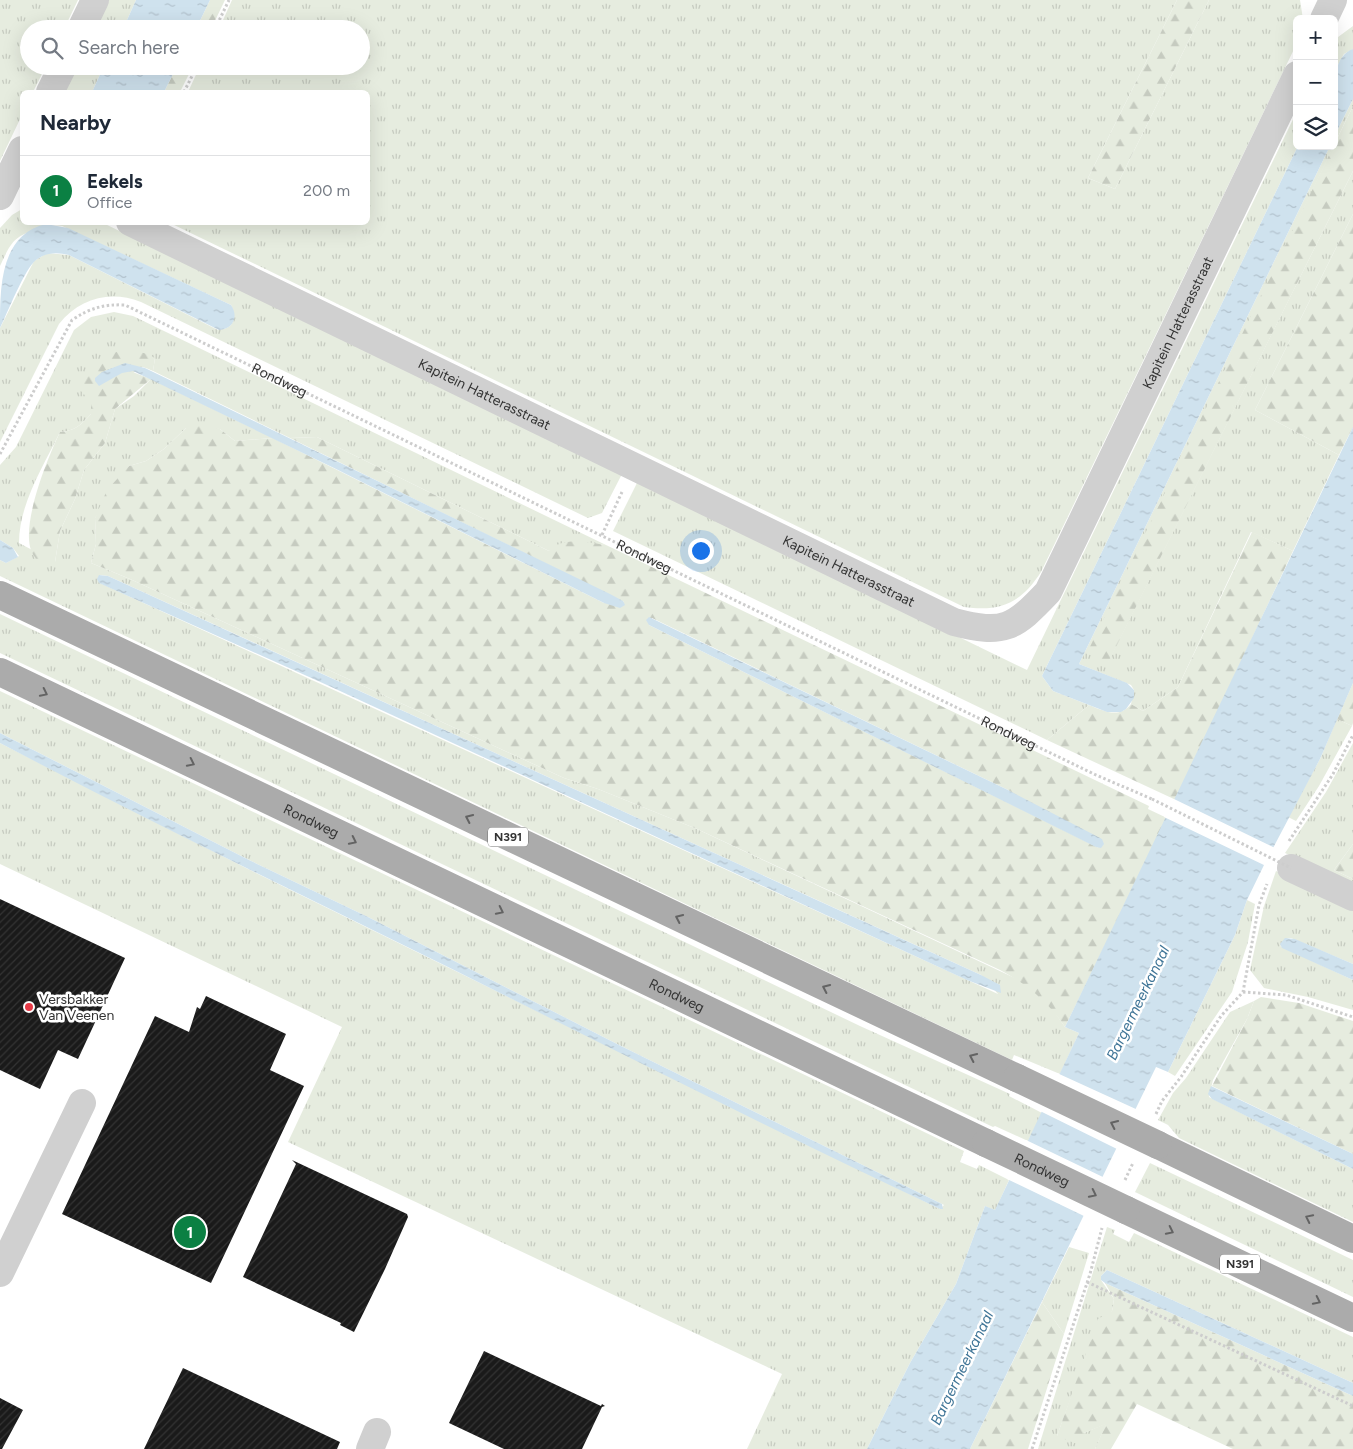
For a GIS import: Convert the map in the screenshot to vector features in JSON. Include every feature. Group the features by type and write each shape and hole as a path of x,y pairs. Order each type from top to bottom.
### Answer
{"main road":[{"name":"N391","path":"0,595 1353,1239"},
{"name":"Rondweg","path":"0,672 1353,1318"}],"street":[{"path":"85,20 95,0"},
{"path":"1326,15 1332,0"},
{"path":"51,90 58,75"},
{"name":"Kapitein Hatterasstraat","path":"136,225 954,622 982,630 1005,628 1026,615 1048,592 1062,566 1293,83"},
{"path":"0,196 20,162"},
{"path":"1291,868 1353,897"},
{"path":"0,1273 82,1103"}],"path":[{"path":"219,20 229,0"},
{"path":"185,90 192,75"},
{"name":"Rondweg","path":"0,454 72,320 94,308 108,304 125,305 1096,775 1152,799 1291,868"},
{"path":"602,535 635,467"},
{"path":"1243,992 1286,995 1353,1017"},
{"path":"1032,1449 1087,1282 1353,1406"}],"green space":[{"path":"0,0 78,0 68,20 20,20 20,75 42,75 34,90 20,90 20,119 0,161"},
{"path":"109,0 136,0 127,20 99,20"},
{"path":"210,0 225,0 215,20 200,20"},
{"path":"232,0 1177,0 1088,178 1115,189 1209,0 1300,0 1302,15 1293,15 1293,51 1041,572 1018,598 1009,603 989,608 964,607 174,225 370,225 370,90 189,90 196,75 370,75 370,20 223,20"},
{"path":"1177,0 1209,0 1115,189 1088,178"},
{"path":"1353,26 1353,49 1344,54 1338,65 1338,60 1338,37"},
{"path":"72,75 100,75 93,90 65,90"},
{"path":"172,75 188,75 181,90 165,90"},
{"path":"1353,99 1353,106 1338,137 1338,129"},
{"path":"1353,106 1353,171 1108,663 1087,653 1332,150 1338,150 1338,137"},
{"path":"1293,119 1293,150 1296,150 1042,676 1053,691 1089,705 1047,740 613,531 638,481 1027,670"},
{"path":"1328,150 1332,150 1186,452 1108,662 1353,171 1353,214 1255,410 1339,455 1293,551 1251,532 1178,687 1143,711 1131,704 1134,690 1131,685 1079,664"},
{"path":"20,210 20,225 56,225 23,234 10,246 0,266 0,228 12,215"},
{"path":"1353,214 1353,427 1339,455 1255,410"},
{"path":"56,225 107,225 622,474 602,513 588,518 141,302 118,297 107,297 86,302 67,315 59,324 0,442 0,328 34,261 47,253 69,255 218,330 228,328 233,322 234,314 231,305 62,226"},
{"path":"114,312 133,316 606,545 572,542 549,551 317,437 290,438 153,371 155,358 91,402 91,414 81,424 74,429 60,432 27,500 20,528 19,543 55,562 60,531 75,499 84,470 105,443 115,409 134,396 151,379 273,438 235,441 220,429 186,428 164,449 146,461 129,466 95,518 96,544 91,563 130,579 564,778 598,789 697,829 1021,981 1049,1004 1065,1027 1079,1033 1060,1074 1014,1055 1012,1060 0,576 0,560 6,563 19,556 13,548 0,540 0,465 16,447 74,330 91,317","holes":["100,575 108,576 981,975 998,994 100,583"]},
{"path":"122,350 144,353 155,358 153,371 140,366 121,365 102,372 109,379 130,371 151,379 115,409 105,443 84,470 75,499 60,531 55,562 39,560 31,549 29,532 32,510 46,465 60,432 77,427 91,414 91,402 81,391 90,368 105,356"},
{"path":"201,425 220,429 235,441 273,438 604,603 624,602 290,438 317,437 549,551 554,546 568,542 606,545 1149,806 1148,809 1167,818 1065,1027 1036,994 1000,970 697,829 598,789 564,778 130,579 91,563 96,544 95,518 107,490 129,466 146,461 164,449 186,428","holes":["652,618 1008,790 1099,848 649,625"]},
{"path":"1252,532 1293,551 1176,800 1047,740 1089,705 1106,711 1116,712 1126,709 1131,704 1143,711 1178,687"},
{"path":"0,614 860,1026 1010,1094 1009,1096 1042,1113 1028,1141 995,1126 993,1127 0,653"},
{"path":"1353,683 1353,723 1352,726 1337,719"},
{"path":"0,691 964,1151 960,1162 977,1169 979,1165 1009,1180 995,1211 985,1206 956,1284 910,1363 867,1449 747,1449 782,1374 288,1142 342,1027 0,864 0,743 250,870 940,1209 944,1205 619,1045 368,917 249,860 0,733"},
{"path":"1337,719 1352,726 1319,786 1296,821 1288,817 1320,759"},
{"path":"1353,743 1353,844 1334,870 1353,879 1353,884 1285,853 1326,792"},
{"path":"1353,844 1353,879 1334,870"},
{"path":"1276,871 1353,910 1353,964 1291,938 1288,938 1280,946 1353,980 1353,1010 1308,997 1264,988 1250,970 1264,906"},
{"path":"1247,900 1255,904 1248,942 1232,992 1175,1076 1168,1072 1235,935"},
{"path":"1261,997 1299,1003 1353,1021 1353,1154 1212,1086 1247,1019 1254,1001"},
{"path":"1254,1001 1247,1019 1213,1080 1209,1097 1353,1169 1353,1222 1179,1138 1168,1125 1158,1120 1173,1093 1186,1078 1230,1012"},
{"path":"1150,1163 1353,1260 1353,1297 1135,1192"},
{"path":"1107,1227 1115,1230 1113,1234 1129,1242 1134,1233 1353,1337 1353,1383 1107,1270 1101,1276 1101,1280 1114,1299 1112,1311 1085,1359 1057,1436 1084,1433 1107,1423 1095,1449 1038,1449"},
{"path":"1069,1247 1089,1253 1064,1334 1042,1302"},
{"path":"1105,1283 1353,1396 1353,1449 1233,1449 1137,1404 1111,1449 1095,1449 1106,1424 1084,1433 1077,1444 1057,1436 1098,1319 1112,1311 1114,1299"},
{"path":"1042,1302 1064,1334 1028,1449 970,1449"}],"water":[{"path":"136,0 210,0 200,20 127,20"},
{"path":"1353,49 1353,99 1338,129 1338,66 1344,54"},
{"path":"100,75 172,75 165,90 93,90"},
{"path":"1296,150 1328,150 1079,664 1127,683 1134,690 1134,698 1126,709 1121,712 1107,712 1053,691 1042,676"},
{"path":"44,225 68,228 231,305 234,314 233,322 228,327 219,330 69,255 56,253 44,255 32,265 22,281 0,328 2,280 6,264 11,251 19,239 31,230"},
{"path":"125,363 145,368 610,594 623,601 625,605 620,608 604,603 334,468 133,371 122,373 99,386 95,381 95,378 102,372"},
{"name":"Bargermeerkanaal","path":"1353,427 1353,683 1320,759 1247,900 1235,935 1168,1072 1156,1067 970,1449 867,1449 910,1363 956,1284 985,1206 995,1210 1079,1033 1065,1027"},
{"path":"0,540 13,548 18,557 6,563 0,560"},
{"path":"99,575 108,576 981,975 1000,985 1001,993 967,980 327,685 99,583 97,579"},
{"path":"649,617 1008,790 1102,839 1104,844 1101,848 1096,847 649,625 646,620"},
{"path":"0,733 619,1045 942,1204 943,1209 755,1120 111,800 0,743"},
{"path":"1285,938 1295,939 1353,964 1353,980 1282,948 1280,944"},
{"path":"1211,1086 1353,1154 1353,1169 1212,1099 1208,1094"},
{"path":"1107,1270 1353,1383 1353,1396 1105,1283 1101,1280 1101,1276"}],"pier":[{"path":"1174,799 1275,848 1266,866 1164,817"},
{"path":"1057,1073 1138,1110 1119,1150 1040,1111"},
{"path":"1026,1140 1105,1178 1086,1217 1007,1179"}],"building":[{"path":"0,899 125,958 78,1059 58,1050 40,1089 0,1070"},
{"path":"206,996 286,1034 270,1070 304,1086 211,1283 62,1214 155,1016 189,1032 197,1007 200,1009"},
{"path":"292,1160 407,1214 408,1217 385,1269 354,1332 340,1325 341,1323 243,1277 296,1164"},
{"path":"484,1351 601,1406 602,1404 605,1406 602,1407 582,1449 504,1449 449,1423"},
{"path":"183,1368 340,1442 337,1449 144,1449"},
{"path":"0,1398 23,1410 2,1449 0,1449"}],"place":[{"name":"Versbakker Van Veenen","path":"29,1007"},
{"name":"Eekels","path":"190,1232"}]}
